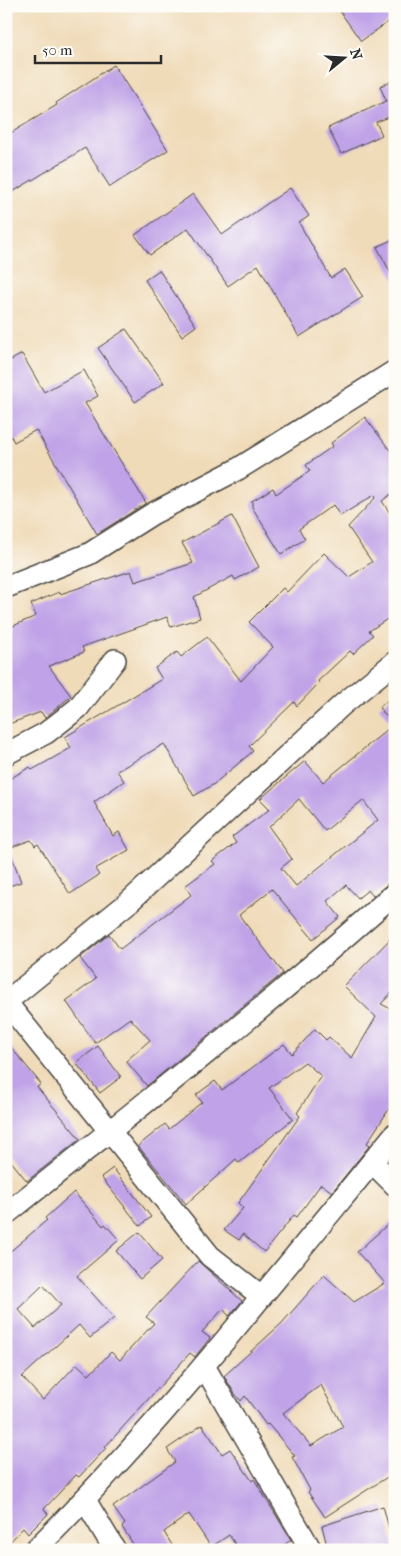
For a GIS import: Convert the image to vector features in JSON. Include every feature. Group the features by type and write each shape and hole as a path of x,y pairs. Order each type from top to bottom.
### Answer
{"street":[{"path":"6,587 89,554 152,514 238,469 395,371"},
{"path":"6,754 46,733 78,708 115,660"},
{"path":"261,1296 210,1256 6,1002 128,902 342,704 395,662"},
{"path":"6,1214 294,982 395,893"},
{"path":"34,1550 85,1500 204,1366 395,1134"},
{"path":"372,1162 395,1185"},
{"path":"204,1366 310,1550"},
{"path":"85,1500 115,1550"}],"building":[{"path":"336,6 386,6 394,18 361,41"},
{"path":"114,65 168,150 110,187 85,148 6,196 6,136 57,105 56,103"},
{"path":"395,80 395,121 392,116 376,122 382,135 341,154 328,128 386,101 380,86"},
{"path":"290,188 309,216 299,223 331,278 345,269 363,297 299,337 258,265 228,286 188,228 150,255 135,235 193,194 222,235"},
{"path":"395,238 395,281 377,247"},
{"path":"159,270 196,326 182,336 145,280"},
{"path":"126,329 164,383 135,402 98,348"},
{"path":"22,354 44,392 84,370 98,396 85,403 146,503 97,534 36,430 14,442 6,427 6,363"},
{"path":"365,417 395,457 395,491 382,501 395,521 395,614 369,631 373,635 353,654 350,651 318,681 319,683 297,706 294,702 249,746 253,751 214,784 194,796 164,744 117,771 124,781 94,802 113,836 119,832 129,850 95,869 99,875 70,894 38,844 35,846 31,840 9,848 21,882 6,887 6,781 30,767 32,770 71,748 65,737 162,679 155,668 177,652 181,657 207,637 241,681 273,647 249,622 283,588 287,592 324,553 349,577 372,562 348,527 376,497 374,495 340,516 333,505 299,529 305,539 281,554 252,507 252,501 273,488 276,494 310,471 306,465 333,446 331,443"},
{"path":"232,516 259,567 235,580 233,576 194,597 200,618 171,627 167,617 82,647 84,652 49,666 71,696 45,718 41,712 6,725 6,629 36,616 31,604 59,592 60,594 131,571 135,582 193,563 182,543"},
{"path":"395,695 395,878 373,896 368,890 358,898 346,885 327,901 340,917 313,939 272,889 239,915 283,973 147,1086 126,1061 150,1040 130,1018 95,1043 66,1001 96,979 80,958 109,934 120,949 191,895 185,886 215,864 212,861 236,843 232,837 270,809 260,799 305,761 323,782 393,725 379,707","holes":["299,799 325,831 363,800 378,820 296,886 281,868 292,859 269,827"]},
{"path":"395,934 395,989 381,1004 395,1011 395,1100 367,1143 370,1145 332,1192 321,1184 297,1217 294,1215 264,1252 243,1234 239,1240 224,1230 243,1208 238,1203 300,1116 297,1113 321,1076 305,1062 269,1088 293,1119 239,1163 236,1159 186,1204 138,1146 165,1124 169,1129 202,1102 196,1095 215,1081 222,1090 284,1044 292,1054 315,1029 326,1040 329,1037 352,1058 376,1017 344,986"},
{"path":"6,1041 41,1084 37,1087 80,1139 27,1181 6,1155"},
{"path":"98,1046 121,1077 100,1093 76,1063"},
{"path":"113,1168 151,1217 140,1226 101,1177"},
{"path":"74,1192 103,1226 105,1224 119,1240 77,1276 114,1318 90,1338 79,1325 22,1377 43,1400 77,1364 89,1375 111,1352 120,1360 154,1323 146,1317 198,1261 242,1301 229,1316 223,1309 202,1332 210,1338 195,1357 190,1353 79,1477 76,1475 44,1509 48,1514 28,1534 23,1528 6,1546 6,1255 47,1220 45,1218","holes":["43,1285 61,1305 35,1328 18,1309"]},
{"path":"395,1218 395,1472 325,1517 308,1492 310,1490 292,1457 295,1456 268,1424 266,1425 245,1396 241,1401 224,1376 282,1323 324,1275 354,1302 385,1283 357,1252","holes":["321,1385 343,1427 311,1446 283,1413"]},
{"path":"139,1232 162,1260 140,1279 116,1251"},
{"path":"202,1425 222,1454 230,1449 252,1481 254,1479 291,1540 277,1550 239,1550 229,1535 211,1547 189,1514 164,1532 175,1550 137,1550 122,1527 125,1524 113,1507 175,1462 167,1449"},
{"path":"383,1506 395,1550 328,1550 322,1526"}]}
